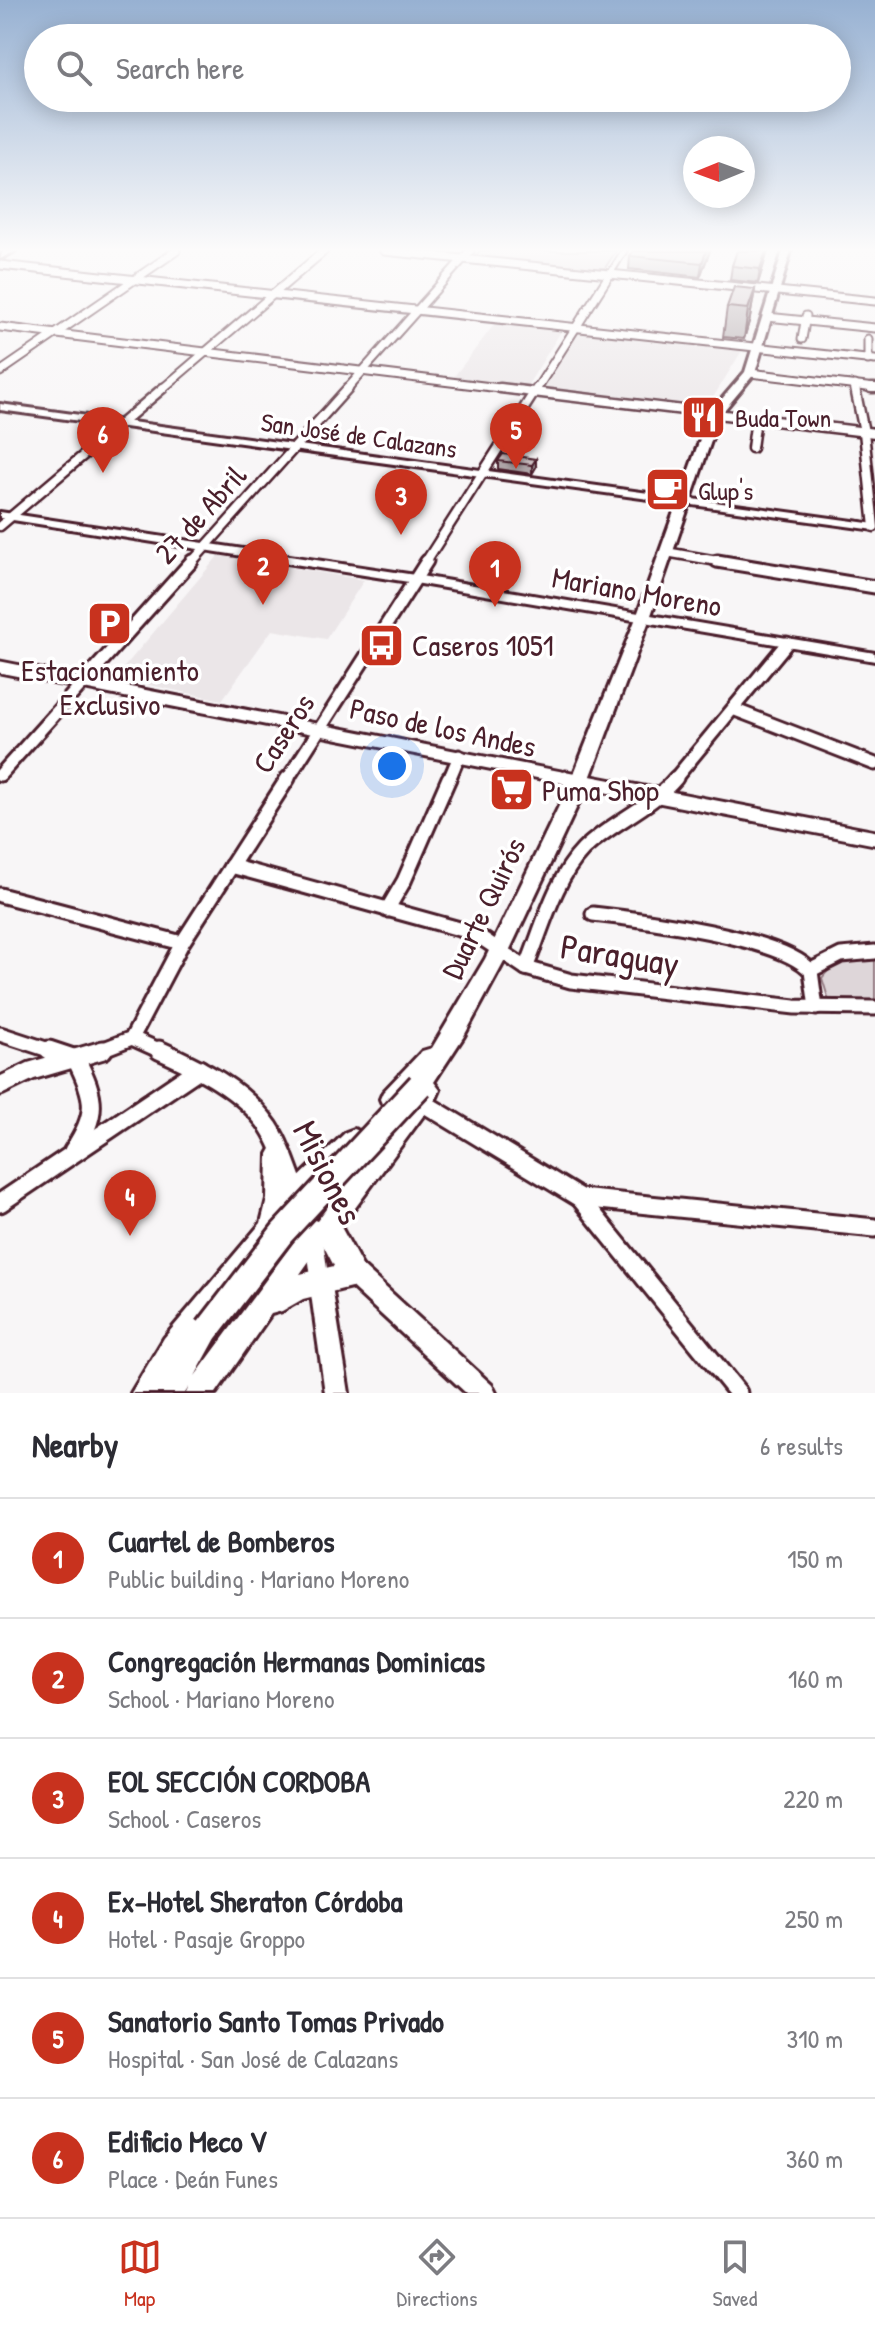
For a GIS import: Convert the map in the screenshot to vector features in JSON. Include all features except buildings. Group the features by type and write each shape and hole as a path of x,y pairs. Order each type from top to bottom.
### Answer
{"main road":[{"name":"Duarte Quirós","path":"456,1030 500,949 580,781 643,618 715,414 750,373 767,317"},
{"path":"170,1393 227,1301 325,1185 420,1093 431,1087 456,1030"},
{"path":"259,1313 287,1291 351,1272 320,1230 314,1196 306,1187 456,1030"},
{"path":"200,1393 225,1354 259,1313 420,1093"},
{"path":"145,1393 173,1347 272,1229 279,1199 280,1154"},
{"path":"252,1254 291,1228 320,1230"}],"street":[{"path":"0,372 82,316"},
{"path":"3,519 123,425 248,316"},
{"name":"27 de Abril","path":"0,775 411,316"},
{"path":"466,316 871,360 868,339"},
{"name":"Caseros","path":"132,1038 182,943 583,316"},
{"path":"802,339 806,316"},
{"path":"823,316 831,317"},
{"path":"767,317 875,328"},
{"path":"0,327 875,433"},
{"path":"750,373 875,388"},
{"path":"855,385 875,527"},
{"name":"San José de Calazans","path":"0,407 875,527"},
{"path":"752,448 756,419"},
{"name":"Mariano Moreno","path":"3,519 415,579 875,657"},
{"path":"666,552 875,587"},
{"path":"526,968 564,877 581,852 605,831 661,796 787,643"},
{"name":"Paso de los Andes","path":"0,667 875,838"},
{"path":"733,709 875,764"},
{"path":"387,910 404,881 459,756"},
{"name":"Paraguay","path":"231,866 474,933 526,968 587,984 816,1008 875,1008"},
{"path":"0,895 182,943"},
{"path":"593,914 727,936 804,963 811,970 816,1008"},
{"path":"811,970 831,957 847,952 875,952"},
{"path":"0,1034 76,1059 91,1086 95,1103 88,1131 68,1158"},
{"path":"0,1086 31,1071 76,1059 132,1038"},
{"name":"Misiones","path":"132,1038 199,1069 246,1102 268,1126 280,1154 306,1187"},
{"path":"0,1203 199,1069"},
{"path":"420,1093 580,1198 738,1393"},
{"path":"580,1198 875,1228"},
{"path":"320,1230 320,1280 337,1393"},
{"path":"351,1272 484,1393"}],"shaded area":[{"path":"497,321 563,328 526,388 452,379"},
{"path":"579,331 743,349 706,409 541,390"},
{"path":"219,555 364,580 326,639 272,630 222,700 115,678"},
{"path":"866,958 875,960 875,1001 829,1001 822,978 826,973 841,963"}],"place":[{"name":"Buda Town","path":"704,417"},
{"name":"Sanatorio Santo Tomas Privado","path":"516,469"},
{"name":"Edificio Meco V","path":"103,473"},
{"name":"Glup's","path":"667,490"},
{"name":"EOL SECCIÓN CORDOBA","path":"401,535"},
{"name":"Congregación Hermanas Dominicas","path":"263,605"},
{"name":"Cuartel de Bomberos","path":"495,607"},
{"name":"Estacionamiento Exclusivo","path":"110,624"},
{"name":"Caseros 1051","path":"381,645"},
{"name":"Puma Shop","path":"511,790"},
{"name":"Ex-Hotel Sheraton Córdoba","path":"130,1236"}]}
